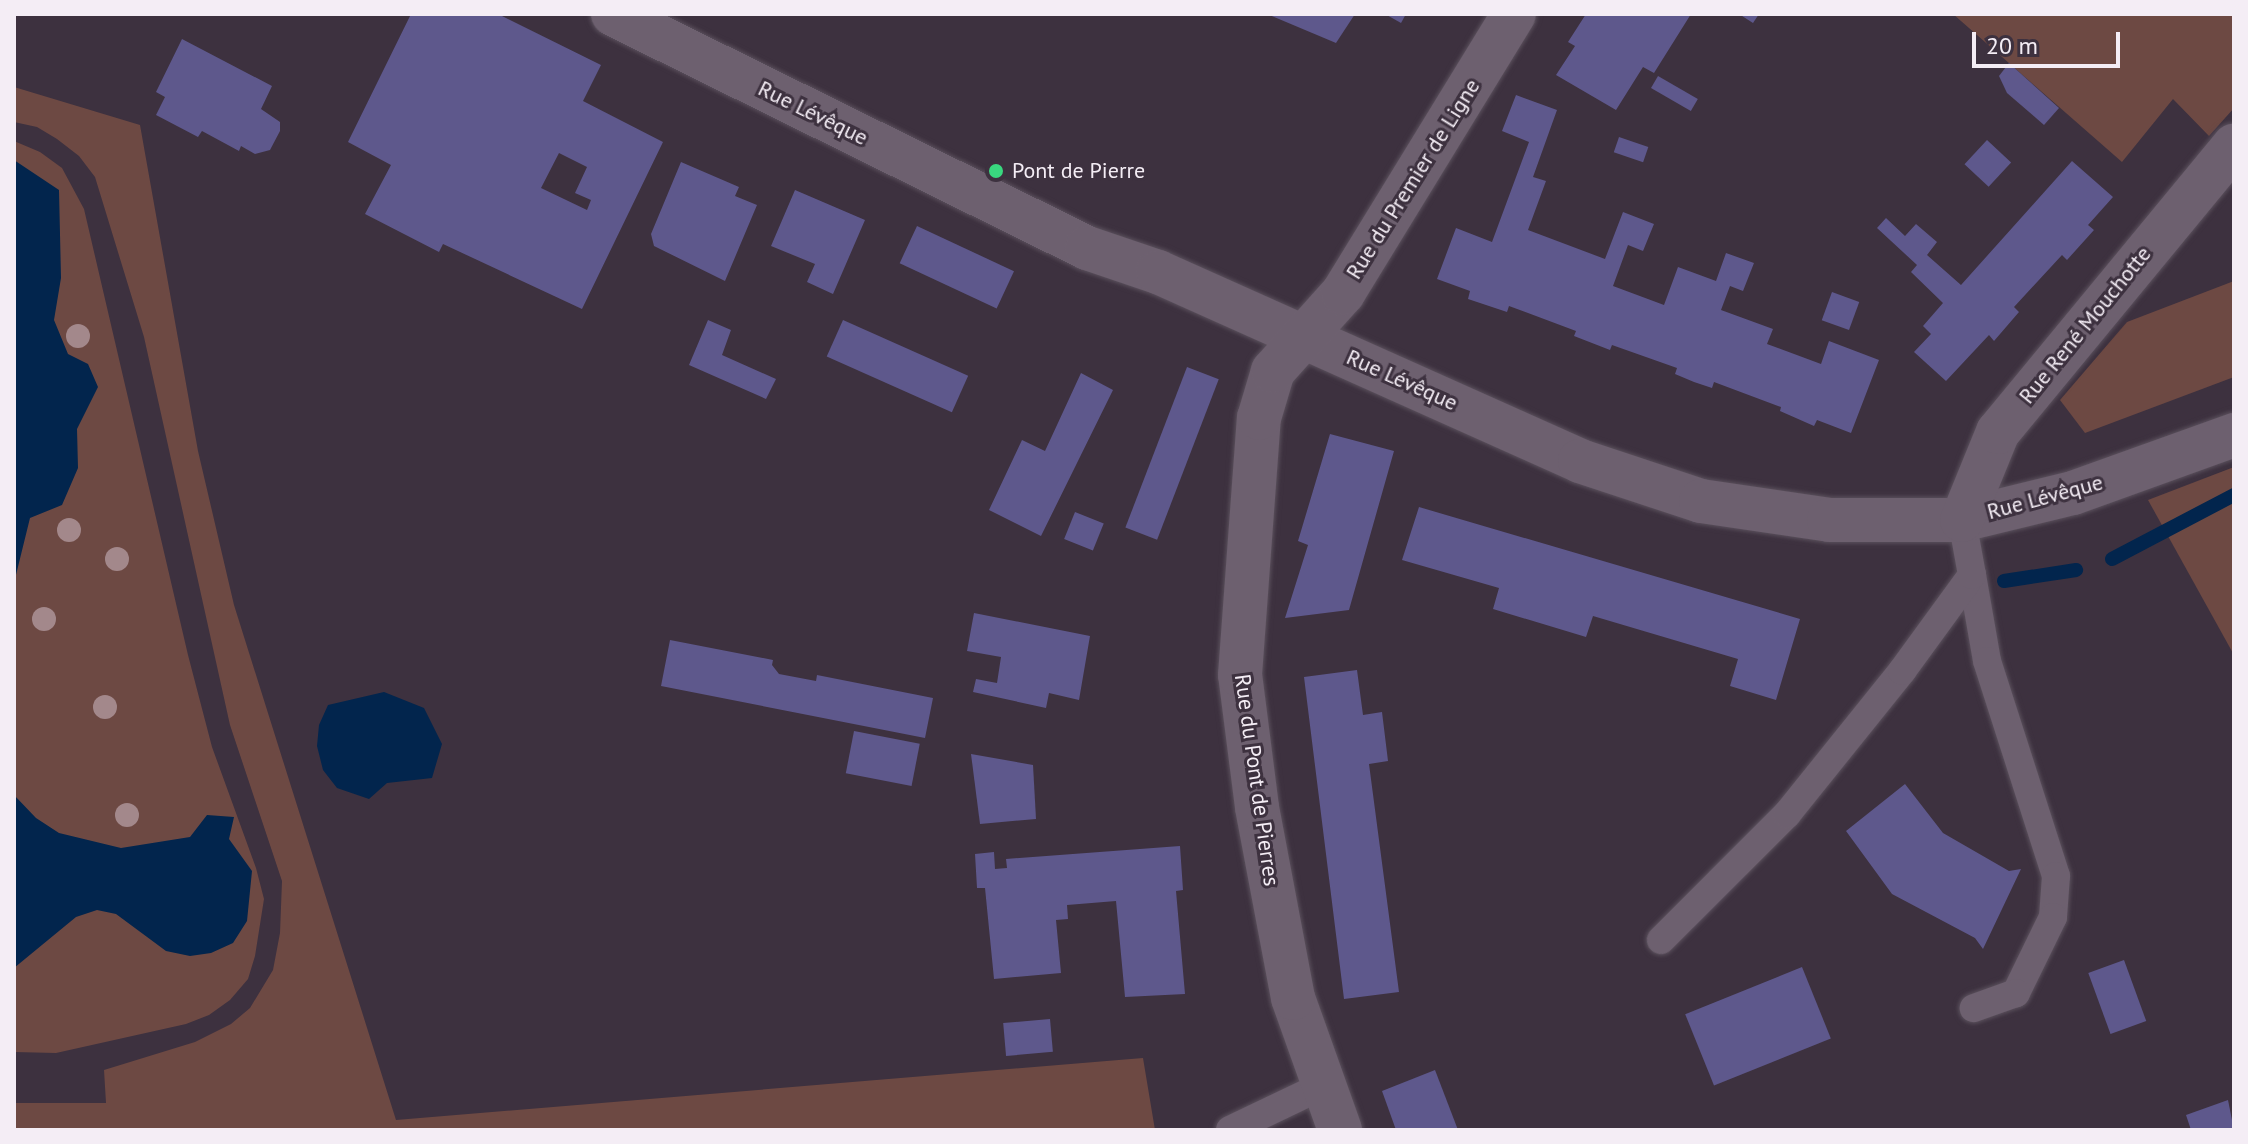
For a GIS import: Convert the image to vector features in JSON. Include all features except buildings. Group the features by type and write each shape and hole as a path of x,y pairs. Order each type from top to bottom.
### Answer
{"street":[{"name":"Rue Lévêque","path":"613,14 1087,248 1158,272 1580,461 1701,501 1829,520 1962,520 2073,493 2234,435"},
{"name":"Rue du Premier de Ligne","path":"1304,339 1343,293 1514,14"},
{"name":"Rue René Mouchotte","path":"1962,520 1998,432 2234,146"},
{"name":"Rue du Pont de Pierres","path":"1304,339 1273,371 1259,418 1240,675 1257,807 1293,998 1340,1130"}],"lane":[{"path":"1962,520 1987,661 2056,876 2053,917 2016,993 1974,1008"},
{"path":"1661,940 1787,814 1902,671 1972,575"},
{"path":"1230,1130 1324,1085"}],"shaded area":[{"path":"1953,14 2234,14 2234,108 2209,136 2173,99 2122,162"},
{"path":"14,87 140,125 198,451 234,605 396,1120 1143,1058 1155,1130 14,1130 14,1103 106,1103 104,1070 195,1042 231,1024 250,1008 273,970 280,933 282,881 230,725 144,337 95,177 79,156 57,139 37,127 14,122"},
{"path":"14,141 40,152 62,168 84,209 212,747 256,868 264,899 248,979 230,1000 209,1015 186,1024 56,1053 14,1052"},
{"path":"2234,281 2234,377 2085,433 2060,400 2127,322"},
{"path":"2234,467 2234,655 2148,500"}],"water":[{"path":"14,160 59,190 61,278 54,320 68,354 88,364 98,387 77,429 78,468 62,505 30,518 14,583"},
{"path":"384,692 424,708 442,744 432,778 387,783 369,799 337,788 323,770 317,746 319,725 328,705"},
{"path":"14,795 36,818 59,833 121,848 190,837 207,815 234,817 229,839 252,871 247,921 233,943 211,953 190,956 166,951 116,914 97,910 76,917 14,968"}],"waterway":[{"path":"2112,559 2234,495"},
{"path":"2004,581 2076,570"}],"place":[{"name":"Pont de Pierre","path":"996,171"}]}
